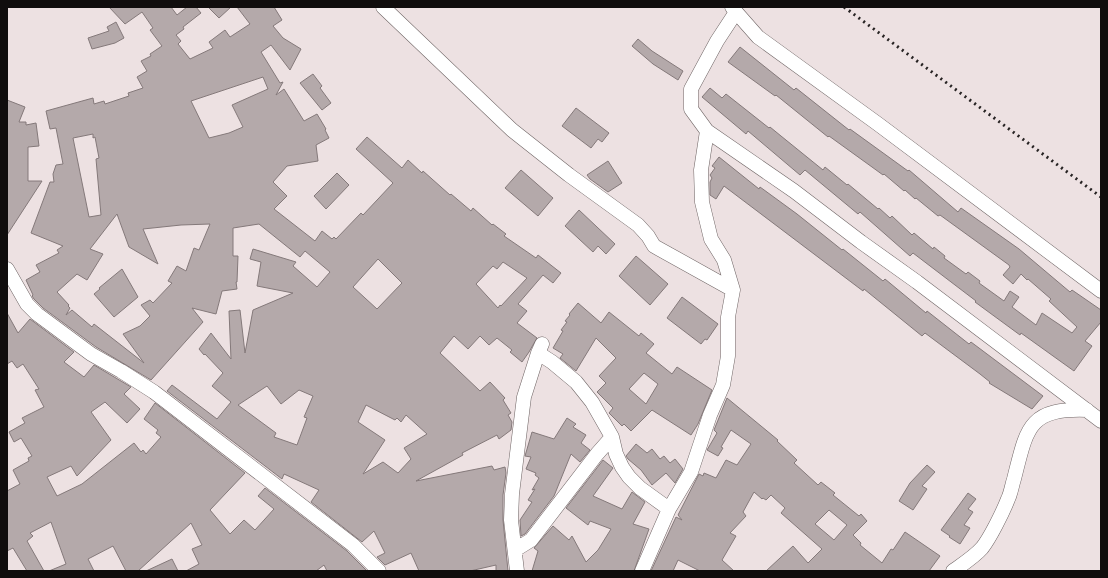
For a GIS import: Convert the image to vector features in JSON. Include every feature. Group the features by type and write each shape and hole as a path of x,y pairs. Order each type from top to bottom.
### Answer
{"street":[{"path":"383,7 512,130 568,175 638,225 648,236 654,246 733,290"},
{"path":"1101,291 758,37 734,10 691,89 691,109 707,131 794,191 861,242 918,282 1101,421"},
{"path":"642,571 669,509 690,472 710,415 723,385 728,356 728,317 733,290 724,260 711,239 702,202 701,170 707,131"},
{"path":"7,269 27,304 37,314 91,354 154,392 353,545 379,571"},
{"path":"517,571 511,520 512,494 524,397 540,348 552,362 576,382 592,402 612,437 619,461 629,477 640,488 669,509"},
{"path":"954,571 982,547 996,523 1009,498 1025,438 1031,425 1046,414 1070,409 1087,410"},
{"path":"515,550 531,540 597,454 612,437"}],"building":[{"path":"109,7 171,7 177,15 187,7 196,7 201,13 183,27 184,29 176,35 181,41 178,44 190,59 213,48 209,42 225,30 230,37 250,24 237,7 274,7 282,20 273,26 283,38 301,49 290,70 271,45 261,52 280,83 283,82 276,95 284,89 304,121 317,114 326,129 325,130 329,138 316,145 318,161 287,166 273,182 287,196 274,209 315,241 322,231 332,239 334,237 336,239 361,213 363,215 393,183 356,149 367,137 402,168 408,160 422,173 423,171 471,211 473,208 492,225 493,224 506,234 504,236 536,258 538,255 561,273 553,283 543,275 518,304 527,311 517,323 537,338 522,362 510,352 512,350 497,338 489,345 480,336 468,349 454,336 440,353 480,391 490,382 505,398 503,400 511,413 508,415 512,422 511,430 499,439 497,435 462,453 463,455 416,481 492,466 494,470 505,467 506,473 503,495 503,520 508,571 496,571 496,565 470,571 419,571 411,553 385,565 377,557 385,553 374,531 362,542 311,502 319,490 284,474 282,479 167,391 172,385 217,419 231,402 212,386 223,373 199,349 211,333 231,359 229,311 240,310 245,353 253,310 293,293 257,286 261,262 250,259 253,249 296,262 293,266 317,287 330,272 305,251 300,257 259,224 233,228 233,256 238,256 236,282 237,289 222,291 216,314 192,308 203,322 151,380 96,347 43,308 34,299 26,280 40,272 36,265 59,253 57,250 63,246 31,233 50,182 54,182 53,174 56,165 63,164 56,128 50,129 46,111 93,98 94,104 104,101 105,104 129,96 128,93 143,88 137,77 147,71 141,61 151,56 150,54 162,46 150,30 153,28 142,12 125,24","holes":["263,77 268,89 232,105 243,127 229,133 209,138 191,101","93,134 93,138 95,137 99,158 96,159 101,215 89,217 73,138","117,214 129,247 158,264 143,229 210,224 199,250 194,248 186,271 177,266 168,281 172,283 153,303 150,300 141,305 150,316 140,326 123,334 144,363 94,324 92,327 72,310 66,315 70,308 68,306 69,305 57,292 77,274 87,280 103,254 90,249","378,259 402,283 377,309 353,287","503,262 527,278 498,308 476,284 493,266 497,269","267,386 281,404 299,390 313,396 304,417 307,418 297,445 274,437 276,433 238,405","366,405 395,420 397,418 401,422 406,415 427,434 404,448 411,459 398,473 383,462 363,474 385,440 358,422"]},
{"path":"208,7 231,7 219,18"},
{"path":"116,22 124,38 115,43 92,49 88,38 109,31 107,27"},
{"path":"638,39 652,51 683,71 678,80 653,64 632,46"},
{"path":"740,47 794,90 796,88 849,130 850,129 908,171 909,170 958,212 961,208 1019,249 1070,292 1072,290 1101,310 1101,322 1085,341 1092,346 1074,371 1021,333 1020,335 913,253 910,256 860,212 858,214 805,170 800,175 748,131 746,134 702,97 710,88 722,98 726,94 823,170 825,167 890,218 892,216 912,235 914,233 933,249 934,247 945,256 944,258 966,274 968,272 980,281 979,283 1004,301 1010,291 1019,297 1012,307 1036,325 1042,313 1072,333 1077,327 1049,301 1051,299 1028,279 1027,280 1021,274 1013,284 1003,275 1010,267 1009,265 940,215 938,216 884,174 883,175 829,136 828,137 776,95 775,96 728,62"},
{"path":"313,74 322,86 320,88 331,103 322,110 300,83"},
{"path":"7,100 25,107 19,122 26,122 26,125 36,123 39,146 28,147 28,181 42,181 7,235"},
{"path":"576,108 609,133 602,142 598,139 591,148 562,126"},
{"path":"719,157 759,189 760,187 797,214 883,281 885,279 926,313 927,311 969,344 971,342 1043,396 1032,409 989,383 990,382 980,374 925,333 922,336 864,289 863,291 724,186 716,199 710,195 710,182 712,178 710,175 715,168 712,166"},
{"path":"608,161 622,183 608,192 590,179 587,175"},
{"path":"521,170 553,198 538,216 505,188"},
{"path":"337,173 349,185 326,209 314,196"},
{"path":"579,210 615,244 606,254 598,246 593,252 565,226"},
{"path":"636,256 668,284 650,305 619,276"},
{"path":"122,269 138,297 114,317 94,294"},
{"path":"682,297 718,324 707,340 705,339 701,344 667,318"},
{"path":"578,303 601,323 609,312 639,336 641,333 654,344 646,353 672,374 677,367 712,390 698,424 691,435 652,410 631,431 624,424 622,426 609,413 613,408 597,392 606,383 599,376 616,358 596,338 576,371 560,358 563,354 553,348 563,331 561,330 567,322 565,321 570,315 569,314","holes":["644,373 658,384 646,404 629,389"]},
{"path":"7,313 18,333 30,319 74,352 64,362 84,377 94,365 131,387 124,394 140,409 127,423 105,402 91,412 111,440 77,476 71,466 47,477 57,496 82,484 134,443 141,452 143,450 146,454 161,437 156,433 158,430 144,419 155,403 245,473 210,510 230,534 244,520 255,530 274,509 258,496 265,488 347,551 367,571 327,571 324,565 316,571 186,571 199,564 192,549 202,545 191,523 138,571 126,571 113,546 88,559 94,571 49,571 66,564 51,522 30,533 33,536 27,541 44,571 27,571 13,548 7,551 7,491 20,484 13,470 29,461 28,458 32,456 21,438 14,442 9,432 25,423 22,418 44,407 35,390 39,389 23,364 17,368 12,361 7,364"},
{"path":"727,398 778,440 777,441 797,460 794,463 818,485 821,482 835,493 833,495 859,516 861,514 867,521 853,535 861,543 860,545 882,563 905,532 940,556 929,571 766,571 793,546 808,563 822,549 781,513 785,508 771,495 766,500 763,498 762,499 754,492 743,512 746,516 730,533 736,536 722,560 734,571 700,571 678,560 673,571 651,571 676,517 682,520 678,515 699,474 703,476 704,473 716,478 726,460 737,465 751,444 731,430 721,447 723,448 718,456 707,450 717,433 714,430","holes":["829,510 847,525 834,540 815,524"]},
{"path":"567,418 576,424 573,427 586,435 581,443 590,450 580,462 571,454 554,496 525,534 521,536 520,520 532,502 528,500 535,489 532,490 539,478 535,475 536,473 526,469 531,457 525,456 532,432 554,439"},
{"path":"636,444 647,453 652,449 660,459 664,456 670,463 675,459 683,469 675,483 666,473 652,485 641,470 626,456"},
{"path":"603,460 613,468 593,496 622,509 632,492 645,502 633,524 649,529 634,571 532,571 538,551 534,548 553,526 569,540 572,536 586,562 598,550 611,529 590,521 588,525 566,508"},
{"path":"927,465 935,472 922,486 927,489 913,510 899,501 910,483"},
{"path":"968,493 976,499 968,509 973,512 964,525 970,528 960,544 941,530"},
{"path":"172,559 178,571 146,571"}],"railway":[{"path":"844,7 1101,197"}]}
